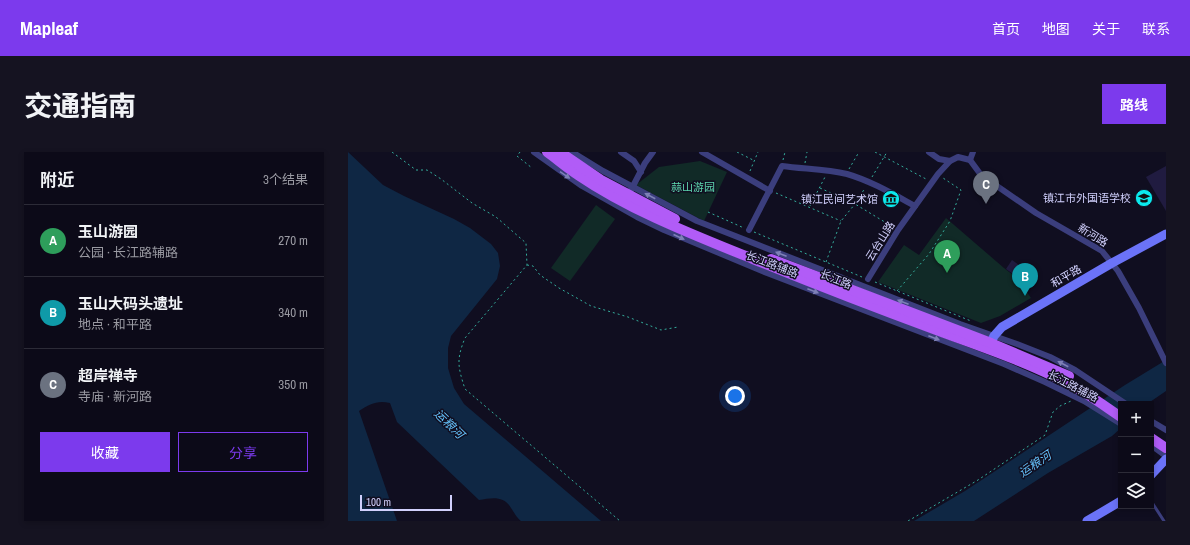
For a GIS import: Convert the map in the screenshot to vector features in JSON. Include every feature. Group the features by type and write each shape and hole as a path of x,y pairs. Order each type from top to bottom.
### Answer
{"main road":[{"name":"长江路","path":"548,152 578,175 601,189 632,206 710,242 851,298 991,343"},
{"name":"长江路","path":"560,152 587,172 630,191 692,227 991,343 1056,378 1090,392 1118,408"},
{"name":"长江路","path":"1090,392 1118,415"},
{"path":"1154,432 1166,440"},
{"path":"1154,440 1166,448"}],"street":[{"name":"长江路辅路","path":"534,152 582,186 637,217 664,230 767,273 1004,364 1071,395 1090,392 1118,401"},
{"name":"长江路辅路","path":"572,152 630,191 696,220 968,327 991,343 1050,357 1075,370 1090,392 1118,421"},
{"path":"622,152 634,161 640,172"},
{"path":"630,191 653,152"},
{"path":"702,152 770,191"},
{"path":"929,152 939,159 950,161 958,157 970,160 973,152"},
{"name":"新河路","path":"970,160 981,175 1036,214 1102,251 1112,263 1139,308 1164,357"},
{"name":"云台山路","path":"868,279 898,230 938,174 950,161"},
{"path":"749,230 782,166 846,174 870,182 915,206"},
{"name":"和平路","path":"991,343 1002,327 1112,263 1166,234"},
{"path":"1154,422 1166,430"},
{"path":"1154,447 1166,456"},
{"path":"1153,473 1166,459"},
{"path":"1087,521 1118,504"}],"lane":[{"path":"1154,505 1164,521"}],"path":[{"path":"392,152 416,170 427,170 441,179 472,203 496,217 526,244 527,265 465,338 459,352 459,369 465,389 620,521"},
{"path":"520,152 517,156 532,168"},
{"path":"737,152 755,161"},
{"path":"746,178 758,152"},
{"path":"782,166 785,152"},
{"path":"804,169 807,152"},
{"path":"846,174 859,152"},
{"path":"875,152 932,182"},
{"path":"826,263 841,221 856,204 887,152"},
{"path":"810,207 827,171"},
{"path":"897,291 929,254 950,221 961,190 938,174"},
{"path":"820,188 856,204 898,230"},
{"path":"770,191 841,221"},
{"path":"708,212 826,263 971,320 968,327"},
{"path":"527,265 533,266 540,275 559,288 591,306 628,317 661,330 678,326"},
{"path":"908,521 978,480 1045,435 1053,412 1060,406 1071,402 1071,395"}],"green space":[{"name":"蒜山游园","path":"700,161 727,172 704,221 636,185 659,167"},
{"path":"596,205 615,219 570,281 551,268"},
{"path":"946,218 1017,278 1031,298 1000,316 981,323 878,282 904,245 919,255"}],"water":[{"name":"运粮河","path":"348,152 383,185 470,228 491,244 498,253 500,266 497,279 451,336 448,348 448,368 454,388 464,404 601,521 521,521 508,504 501,499 479,500 397,422 390,403 377,402 359,411 397,521 348,521"},
{"name":"运粮河","path":"1166,360 1166,391 1151,401 1118,401 1118,431 1112,436 1048,473 974,521 914,521 965,491 1125,385"}],"building":[{"path":"1166,166 1166,211 1146,177"},
{"path":"1012,260 1023,268 1017,277 1006,269"}],"place":[{"name":"镇江市外国语学校","path":"1144,198"},
{"name":"镇江民间艺术馆","path":"891,199"},
{"name":"超岸禅寺","path":"986,204"},
{"name":"玉山游园","path":"947,273"},
{"name":"玉山大码头遗址","path":"1025,296"}]}
